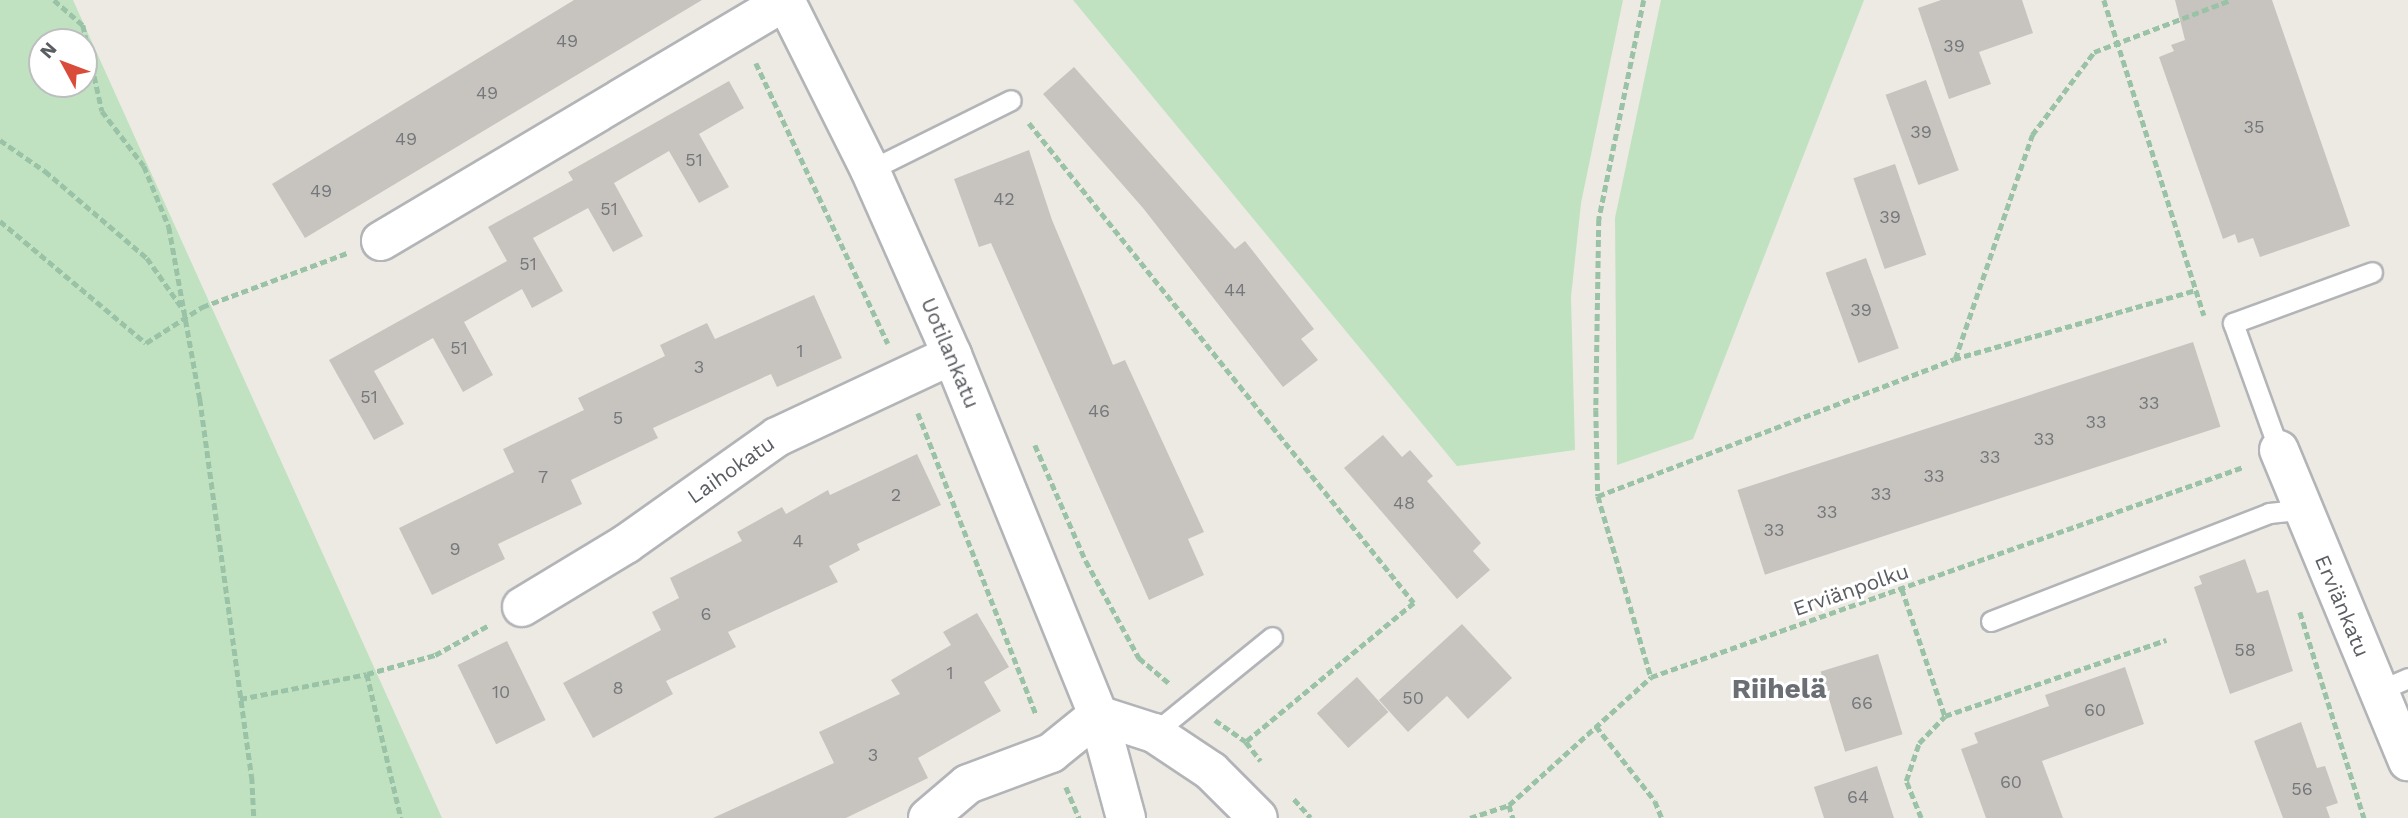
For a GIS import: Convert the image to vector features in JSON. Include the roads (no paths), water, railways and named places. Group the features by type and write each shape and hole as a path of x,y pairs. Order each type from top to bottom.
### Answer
{"street":[{"name":"Uotilankatu","path":"785,0 870,170 952,355 1098,715 1126,818"},
{"path":"381,241 785,0"},
{"name":"Laihokatu","path":"522,607 626,544 776,437 952,355"},
{"name":"Erviänkatu","path":"2279,450 2301,510 2393,685 2408,761"},
{"path":"928,818 968,784 1051,753 1098,715 1154,733 1211,771 1258,818"}],"lane":[{"path":"870,170 1011,100"},
{"path":"2279,450 2233,323 2372,272"},
{"path":"1991,621 2269,513 2301,510"},
{"path":"1154,733 1272,637"}],"district":[{"name":"Riihelä","path":"1779,689"}]}
